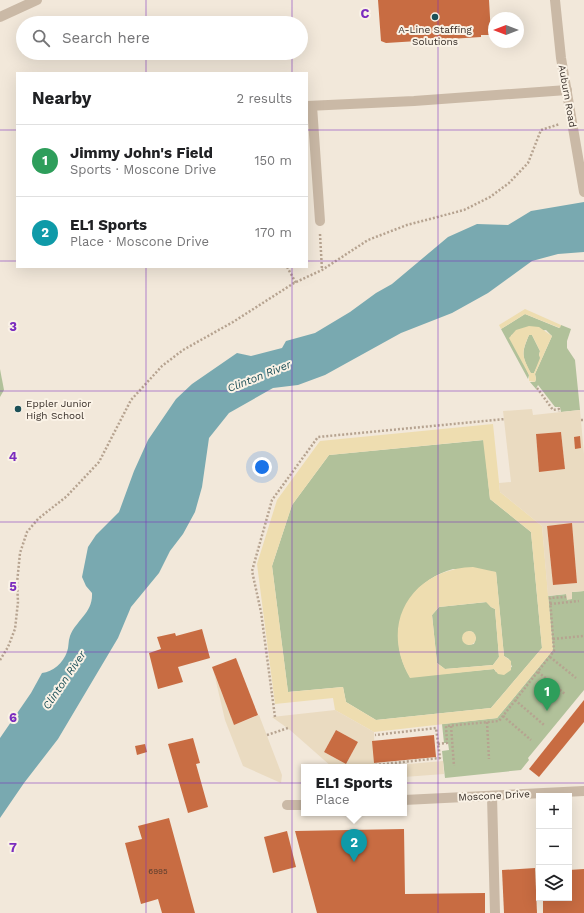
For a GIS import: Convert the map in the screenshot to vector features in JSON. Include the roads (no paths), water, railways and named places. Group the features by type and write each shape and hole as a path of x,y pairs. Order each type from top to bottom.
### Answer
{"street":[{"path":"0,18 36,0"},
{"name":"Auburn Road","path":"555,0 561,58 568,90 584,192"},
{"path":"320,221 310,106 414,101 568,90"},
{"name":"Moscone Drive","path":"407,800 584,790"},
{"path":"492,796 495,913"},
{"path":"286,805 301,805"}],"water":[{"name":"Clinton River","path":"584,202 584,252 558,254 532,261 488,293 452,313 401,333 325,375 298,385 273,388 229,413 209,438 202,487 195,512 183,534 170,551 159,573 131,607 118,638 58,739 24,783 0,818 0,738 31,693 42,673 54,669 65,656 68,650 70,636 76,625 87,611 92,600 92,593 86,586 82,577 88,547 96,535 119,512 134,471 148,440 176,399 192,384 237,353 251,356 282,348 286,341 315,333 392,284 448,237 477,224 508,225 531,211"}],"place":[{"name":"A-Line Staffing Solutions","path":"435,17"},
{"name":"Eppler Junior High School","path":"18,409"},
{"name":"Jimmy John's Field","path":"547,711"},
{"name":"EL1 Sports","path":"354,862"}]}
